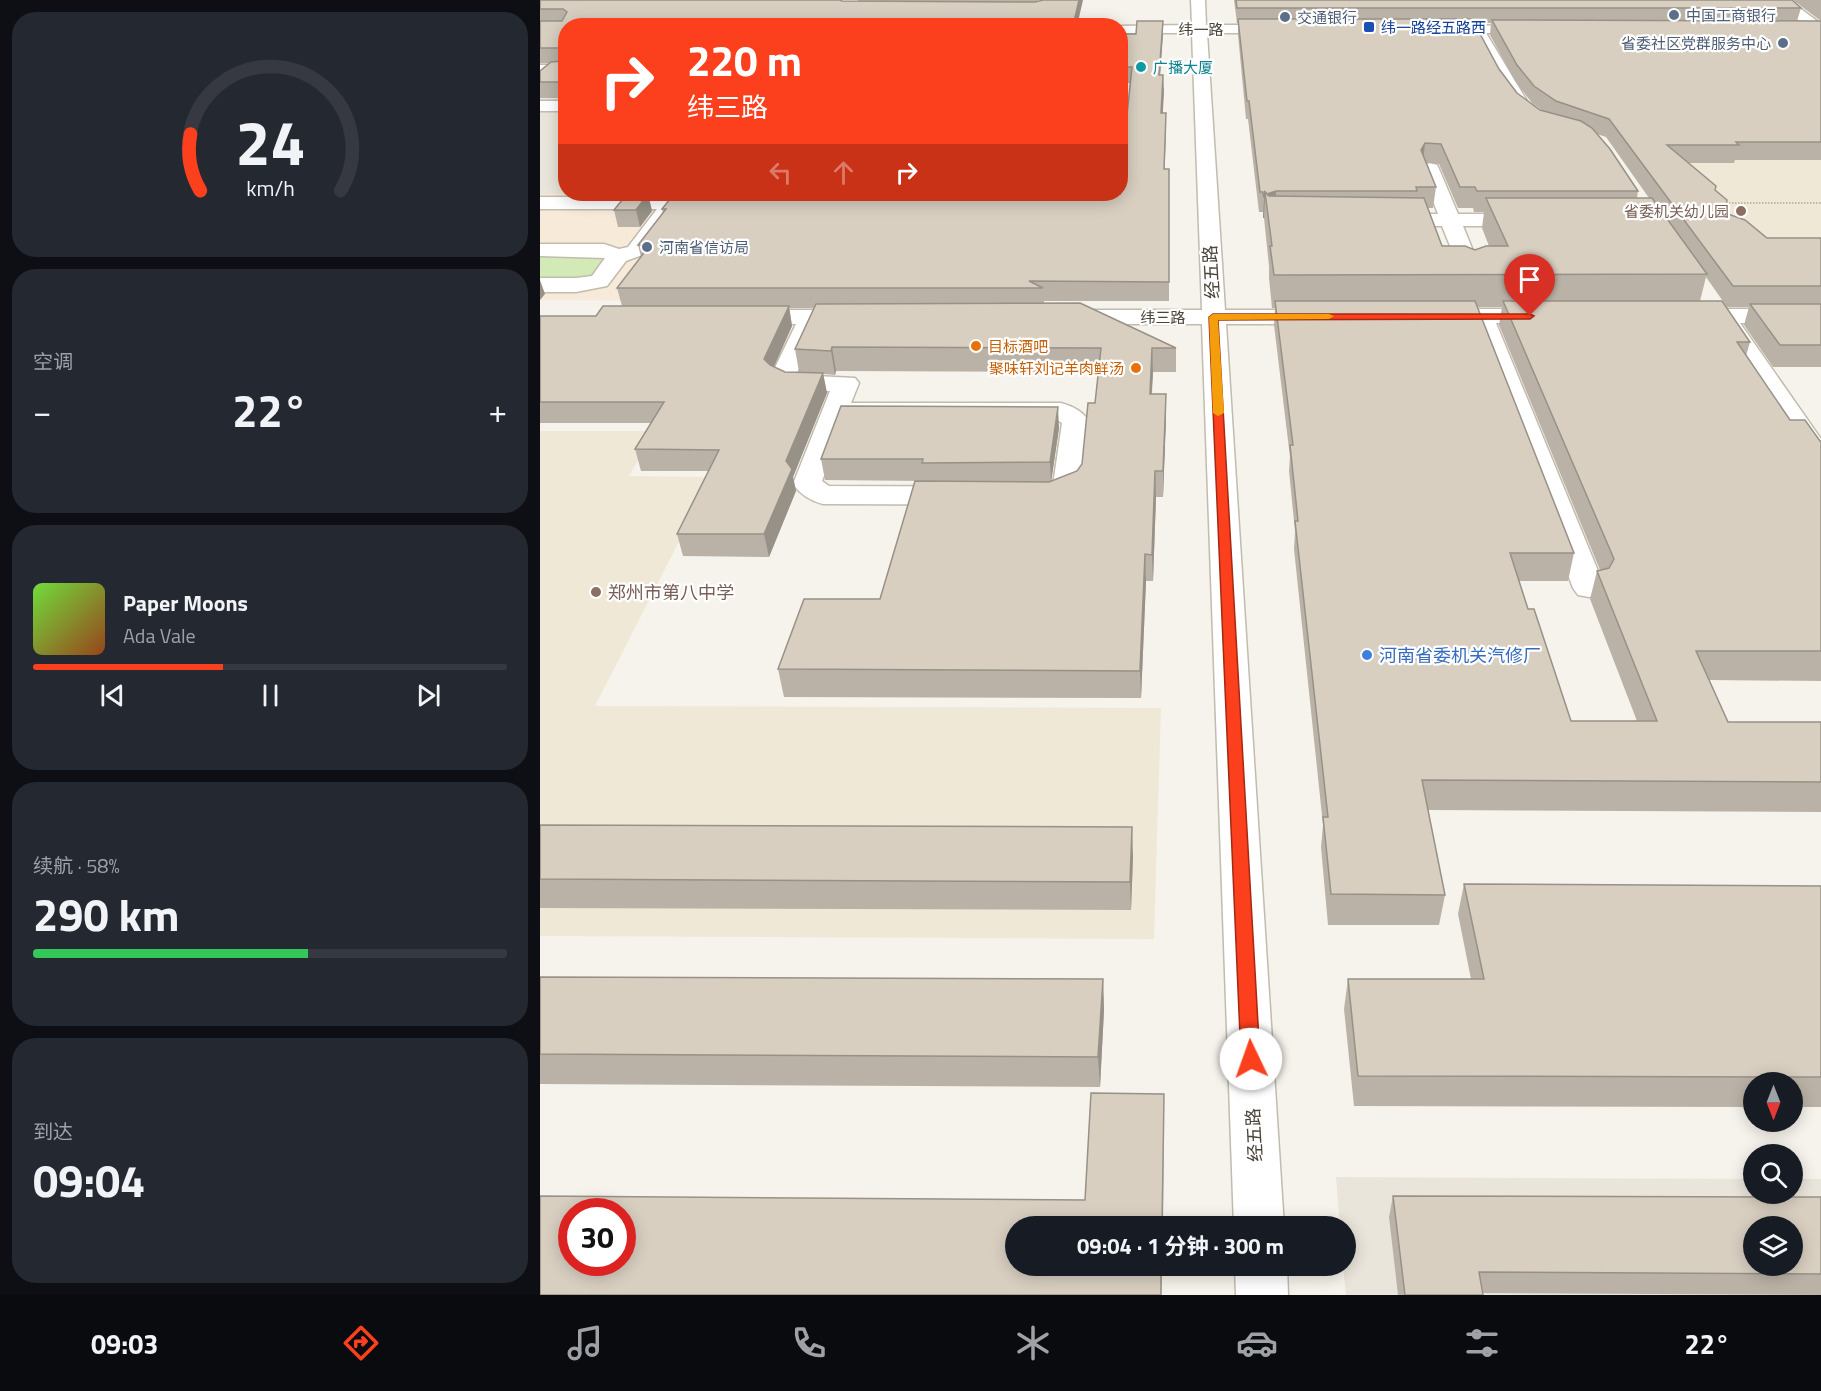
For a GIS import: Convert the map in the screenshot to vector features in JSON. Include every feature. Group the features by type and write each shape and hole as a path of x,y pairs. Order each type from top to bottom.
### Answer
{"street":[{"name":"经五路","path":"1197,0 1258,1216"},
{"path":"1780,0 1820,30"},
{"path":"1477,25 1524,109 1544,123"},
{"path":"1418,29 1477,25 1552,29"},
{"name":"纬一路","path":"1128,29 1291,29"},
{"path":"1796,29 1820,30"},
{"path":"540,70 558,70"},
{"path":"540,106 558,106"},
{"path":"1430,169 1471,273"},
{"path":"540,188 558,188"},
{"path":"540,203 672,203 635,251 618,256 599,281 576,285 540,285"},
{"path":"1368,220 1545,220"},
{"path":"540,250 604,250 618,256"},
{"path":"1705,297 1721,316 1821,459"},
{"name":"纬三路","path":"1047,317 1342,316"},
{"path":"1412,316 1565,316"},
{"path":"1482,316 1589,588"},
{"path":"1671,316 1821,316"},
{"path":"728,317 882,317"},
{"path":"810,317 782,378 793,383 846,383 835,411 807,484 823,495 1051,496 1067,489 1075,420 1060,411 835,411"},
{"path":"1261,1276 1262,1295"}],"path":[{"path":"1727,211 1720,203 1821,203"}],"shaded area":[{"path":"540,37 558,37 558,194 540,194"},
{"name":"省委机关幼儿园","path":"1821,149 1821,273 1616,150"},
{"name":"河南省信访局","path":"540,194 558,194 558,201 783,201 721,301 540,300"},
{"name":"郑州市第八中学","path":"540,431 655,431 629,476 712,477 595,706 1161,708 1154,939 540,936"},
{"path":"1336,1177 1743,1179 1743,1204 1803,1204 1803,1179 1821,1179 1821,1295 1346,1295 1344,1276 1356,1276 1356,1216 1339,1216"}],"green space":[{"path":"582,255 603,261 588,279 540,282 540,256"}],"building":[{"path":"540,0 1035,2 1079,0 1075,18 564,18 567,12 563,9 540,9"},
{"path":"1236,0 1792,0 1801,8 1237,8"},
{"path":"1238,19 1472,19 1499,69 1517,93 1540,110 1581,121 1592,128 1610,149 1638,191 1477,191 1475,187 1460,187 1441,144 1425,143 1421,150 1436,187 1416,187 1417,191 1276,191 1267,194 1265,192 1264,198 1263,192 1260,192"},
{"path":"1492,20 1821,21 1821,142 1667,145 1716,186 1715,190 1727,200 1725,213 1745,220 1767,238 1821,238 1821,286 1733,286 1609,119 1556,101 1534,86 1517,65"},
{"path":"540,21 558,21 558,48 540,48"},
{"path":"1137,21 1163,21 1159,75 1163,75 1161,113 1166,113 1164,169 1169,169 1169,282 1029,281 1043,288 617,288 650,245 638,245 666,209 662,209 668,201 1128,201 1128,105 1132,67 1128,67 1128,34 1136,34"},
{"path":"558,61 558,82 540,82 540,71 551,62"},
{"path":"1265,192 1269,196 1424,198 1442,246 1465,246 1475,250 1486,246 1508,246 1486,198 1652,198 1707,274 1274,275"},
{"path":"621,201 643,201 636,210 614,210"},
{"path":"1275,301 1475,301 1574,553 1510,553 1528,609 1534,609 1571,721 1657,721 1597,571 1609,568 1614,559 1503,301 1722,301 1750,342 1737,342 1790,420 1805,420 1821,441 1821,651 1696,651 1728,722 1821,722 1821,782 1422,780 1445,895 1331,894 1323,817 1328,817 1295,521 1298,521 1290,445 1293,445"},
{"path":"1080,303 1176,348 1152,348 1150,394 1166,394 1163,471 1155,471 1152,555 1145,554 1140,671 778,669 804,599 880,599 915,481 1049,482 1077,471 1082,464 1088,403 1095,403 1101,348 832,347 831,351 795,349 816,304"},
{"path":"1750,304 1821,304 1821,345 1780,345"},
{"path":"603,306 789,306 764,359 770,365 785,372 823,373 786,461 792,469 764,534 677,534 719,450 635,449 664,402 540,402 540,316 596,316"},
{"path":"841,406 1058,407 1050,462 922,463 923,459 821,459"},
{"path":"540,825 1132,827 1130,882 540,879"},
{"path":"1464,884 1821,886 1821,1077 1803,1077 1803,1072 1743,1072 1743,1077 1358,1076 1348,979 1484,979"},
{"path":"540,977 1103,979 1098,1057 540,1054"},
{"path":"1091,1093 1164,1094 1162,1216 1005,1216 1005,1276 1161,1276 1161,1295 540,1295 540,1196 1085,1200"},
{"path":"1393,1196 1743,1197 1743,1204 1803,1204 1803,1197 1821,1197 1821,1274 1803,1274 1803,1216 1743,1216 1743,1274 1479,1272 1483,1295 1405,1295"}],"slow traffic":[{"path":"1218,413 1213,317 1329,316"}],"place":[{"name":"中国工商银行","path":"1674,15"},
{"name":"交通银行","path":"1285,17"},
{"name":"纬一路经五路西","path":"1369,27"},
{"name":"省委社区党群服务中心","path":"1783,43"},
{"name":"广播大厦","path":"1141,67"},
{"name":"省委机关幼儿园","path":"1741,211"},
{"name":"河南省信访局","path":"647,247"},
{"name":"目标酒吧","path":"976,346"},
{"name":"聚味轩刘记羊肉鲜汤","path":"1136,368"},
{"name":"郑州市第八中学","path":"596,592"},
{"name":"河南省委机关汽修厂","path":"1367,655"}],"route":[{"path":"1251,1059 1213,317 1530,316"}]}
